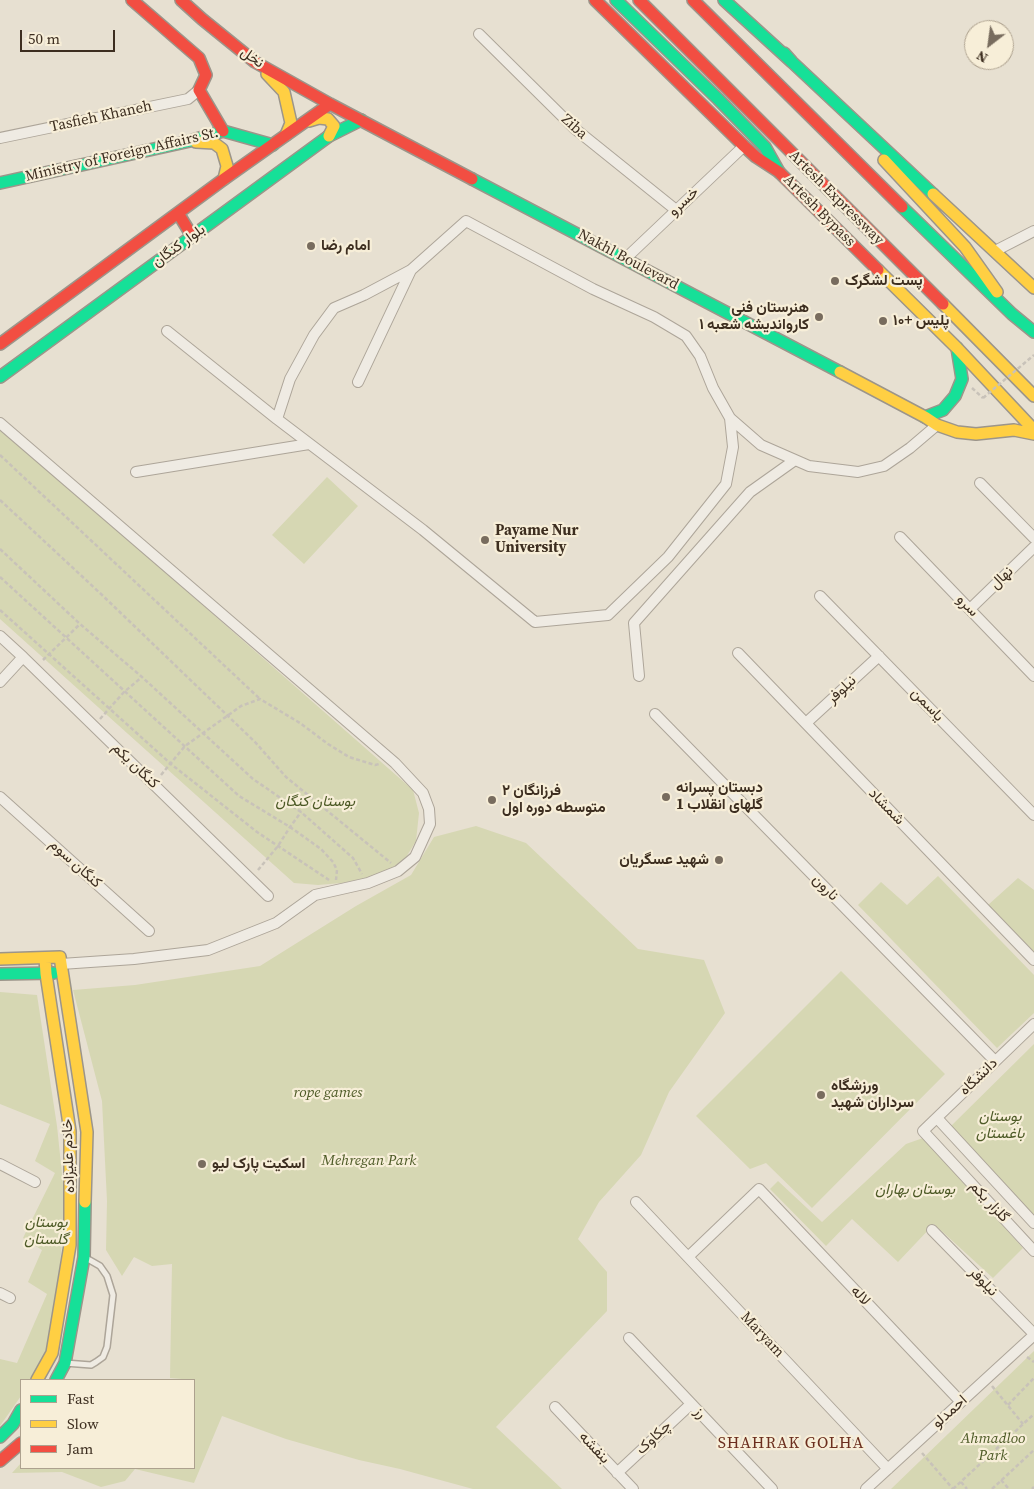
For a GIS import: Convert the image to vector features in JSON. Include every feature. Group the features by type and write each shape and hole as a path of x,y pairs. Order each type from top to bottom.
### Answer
{"main road":[{"path":"132,0 199,58 206,75 199,90 223,131"},
{"name":"نخل","path":"181,0 255,62 330,104"},
{"name":"Artesh Bypass","path":"595,0 744,146 756,157 780,172 957,348 1034,432"},
{"path":"616,0 718,99 765,148 780,172"},
{"name":"Artesh Expressway","path":"639,0 1034,396"},
{"path":"693,0 1034,336"},
{"path":"724,0 1034,288"},
{"path":"737,0 792,62 965,247 1012,314 1034,332"},
{"path":"255,62 284,92 291,123 286,135"},
{"name":"Nakhl Boulevard","path":"330,104 937,425 957,432 976,434 1014,430 1034,432"},
{"name":"بلوار کنگان","path":"0,344 224,179 330,104"},
{"path":"303,123 319,118 328,119 334,126 329,136"},
{"name":"بلوار کنگان","path":"0,377 329,136 361,120"},
{"name":"Ministry of Foreign Affairs St.","path":"0,183 190,141 223,131 273,145"},
{"path":"190,141 214,143 222,149 226,166 224,179"},
{"path":"178,213 192,236"},
{"path":"925,417 943,410 955,396 962,379 957,348"},
{"path":"0,958 45,958 61,965"},
{"name":"خادم علیزاده","path":"38,1379 52,1353 70,1245 70,1132 45,958"},
{"path":"0,974 46,974 61,965"},
{"name":"خادم علیزاده","path":"57,1379 65,1363 84,1257 87,1132 61,965"},
{"path":"0,1437 14,1424 20,1412"},
{"path":"0,1461 20,1444"}],"street":[{"name":"Ziba","path":"479,34 574,128 676,210"},
{"name":"Tasfieh Khaneh","path":"0,138 188,99 199,90"},
{"name":"خسرو","path":"625,259 744,146"},
{"path":"277,420 290,379 314,335 334,308 364,295 411,270 466,220 593,289 654,316 686,336 700,356 713,388 730,418 761,446 809,466 858,472 884,466 910,448 937,425"},
{"path":"995,251 1034,231"},
{"path":"358,382 411,270"},
{"path":"167,331 277,420 423,530 535,622 608,615 668,558 726,484 733,447 730,418"},
{"path":"0,423 395,763 423,793 429,809 430,824 415,857 400,870 368,883 315,895 276,923 208,950 61,965"},
{"path":"136,472 310,444"},
{"path":"638,676 634,623 750,492 795,460"},
{"path":"980,482 1034,538"},
{"name":"سرو","path":"900,537 1034,676"},
{"name":"نهال","path":"970,610 1034,547"},
{"name":"یاسمن","path":"820,596 1034,815"},
{"name":"کنگان یکم","path":"0,636 24,657 268,896"},
{"name":"شمشاد","path":"738,653 1034,960"},
{"name":"نیلوفر","path":"806,723 879,656"},
{"path":"0,682 24,657"},
{"name":"نارون","path":"655,714 995,1061"},
{"name":"کنگان سوم","path":"0,797 149,931"},
{"name":"دانشگاه","path":"923,1131 1034,1024"},
{"path":"937,1118 1034,1223"},
{"name":"گلزار یکم","path":"923,1131 1034,1251"},
{"path":"0,1164 35,1182"},
{"name":"لاله","path":"688,1257 759,1189 961,1402"},
{"name":"Maryam","path":"636,1202 888,1469"},
{"name":"نیلوفر","path":"932,1230 1034,1335"},
{"path":"0,1293 10,1298"},
{"name":"احمدلو","path":"866,1489 1034,1335"},
{"name":"رز","path":"629,1338 772,1489"},
{"name":"چکاوک","path":"617,1473 691,1404"},
{"name":"بنفشه","path":"555,1407 632,1489"}],"lane":[{"path":"65,1363 91,1364 103,1357 107,1347 113,1295 107,1276 100,1266 84,1257"}],"path":[{"path":"983,398 1034,355"},
{"path":"0,454 260,699 300,723 349,757 375,765 395,763"},
{"path":"0,500 255,742 286,777 400,870"},
{"path":"0,549 80,624 142,677 253,779 301,812 353,858 368,883"},
{"path":"0,577 239,796 290,827 321,849 333,862 337,870 336,885 257,832 171,764 0,610"},
{"path":"34,668 80,624"},
{"path":"93,725 124,692 142,677"},
{"path":"153,784 185,746 241,706 260,699"},
{"path":"250,878 278,846 301,812"},
{"path":"986,1379 1023,1424"},
{"path":"1008,1405 1033,1380"},
{"path":"914,1445 953,1489 1034,1414"},
{"path":"992,1489 1034,1450"},
{"path":"1001,1480 1009,1489"},
{"path":"960,1482 967,1489"}],"green space":[{"name":"بوستان کنگان","path":"0,427 413,790 419,813 416,841 405,859 389,870 366,878 318,885 294,883 0,619"},
{"path":"327,477 358,506 304,564 272,535"},
{"name":"Mehregan Park","path":"476,826 526,843 638,949 704,960 725,1013 669,1092 641,1155 599,1202 578,1239 607,1272 607,1311 496,1427 562,1489 473,1489 286,1439 222,1416 194,1483 135,1469 195,1469 195,1379 170,1378 172,1264 152,1266 134,1257 122,1276 106,1250 107,1201 102,1101 73,990 135,985 260,966 356,906 411,875 434,837"},
{"path":"938,876 1034,975 1034,1013 997,1048 858,905 881,882 907,905"},
{"path":"1018,878 1034,890 1034,954 988,905"},
{"name":"ورزشگاه سرداران شهید","path":"841,971 945,1074 812,1208 766,1163 750,1169 696,1116"},
{"name":"بوستان گلستان","path":"0,992 37,995 57,1126 65,1203 60,1267 49,1350 33,1379 20,1379 20,1397 0,1426 0,1359 17,1363 47,1294 28,1282 42,1250 23,1238 55,1173 35,1161 50,1124 0,1104"},
{"name":"بوستان باغستان","path":"1034,1044 1034,1215 951,1126"},
{"name":"بوستان بهاران","path":"923,1138 1023,1248 993,1278 934,1224 898,1262 852,1219 826,1246 770,1189 778,1181 822,1222 906,1144"},
{"name":"Ahmadloo Park","path":"1034,1351 1034,1489 891,1489"},
{"name":"Mehregan Park","path":"20,1464 20,1469 135,1469 125,1481 101,1487 62,1472 12,1473"}],"traffic: fast":[{"path":"616,0 765,147 779,172"},
{"path":"724,0 792,62"},
{"path":"784,53 933,194"},
{"path":"0,377 329,136 361,120"},
{"path":"0,183 190,141 223,131 273,145"},
{"path":"472,179 840,372"},
{"path":"902,207 1012,314 1034,332"},
{"path":"925,417 943,410 955,396 962,379 957,348"},
{"path":"0,974 54,973"},
{"path":"57,1379 65,1363 84,1257 85,1202"},
{"path":"0,1437 13,1424 20,1412"}],"traffic: slow":[{"path":"267,74 284,92 291,123 286,135"},
{"path":"309,121 319,118 328,119 334,126 329,136"},
{"path":"196,142 214,143 222,149 227,166 224,179"},
{"path":"884,160 965,247 997,292"},
{"path":"933,194 1034,288"},
{"path":"878,270 957,348 1034,430"},
{"path":"943,304 1034,396"},
{"path":"840,372 937,425 957,432 976,434 1014,430 1034,434"},
{"path":"0,959 60,957 87,1132 85,1202"},
{"path":"38,1379 52,1353 70,1245 70,1131 45,958"}],"traffic: jam":[{"path":"132,0 199,58 206,75 199,90 223,131"},
{"path":"181,0 255,62 472,179"},
{"path":"595,0 744,146 756,157 779,172 878,270"},
{"path":"639,0 943,304"},
{"path":"693,0 902,207"},
{"path":"0,344 224,179 330,104"},
{"path":"178,213 192,236"},
{"path":"0,1461 20,1444"}],"place":[{"name":"امام رضا","path":"311,246"},
{"name":"پست لشگرک","path":"835,281"},
{"name":"هنرستان فنی کارواندیشه شعبه ۱","path":"819,317"},
{"name":"پلیس +۱۰","path":"883,321"},
{"name":"Payame Nur University","path":"485,540"},
{"name":"دبستان پسرانه گلهای انقلاب 1","path":"666,797"},
{"name":"فرزانگان ۲ متوسطه دوره اول","path":"492,800"},
{"name":"شهید عسگریان","path":"719,860"},
{"name":"ورزشگاه سرداران شهید","path":"821,1095"},
{"name":"اسکیت پارک لیو","path":"202,1164"}],"district":[{"name":"SHAHRAK GOLHA","path":"791,1444"}],"park label":[{"name":"rope games","path":"328,1093"}]}
